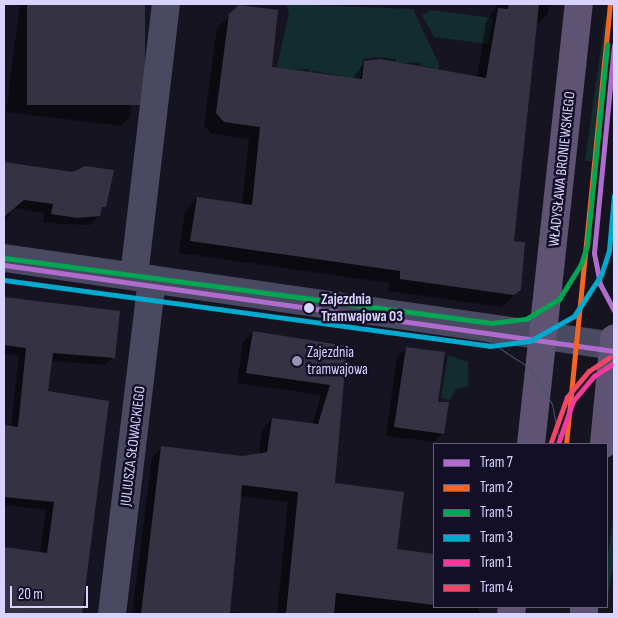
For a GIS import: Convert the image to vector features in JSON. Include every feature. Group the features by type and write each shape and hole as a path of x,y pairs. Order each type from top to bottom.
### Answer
{"main road":[{"name":"WŁADYSŁAWA BRONIEWSKIEGO","path":"531,443 579,4"},
{"path":"604,443 614,343"}],"street":[{"name":"JULIUSZA SŁOWACKIEGO","path":"112,614 166,4"},
{"path":"4,258 544,335 614,343"}],"green space":[{"path":"286,4 413,9 439,64 437,76 434,68 420,66 420,62 396,64 396,59 378,57 363,59 360,79 313,71 309,74 309,69 276,71 289,13"},
{"path":"432,10 493,18 488,44 434,37 422,15"},
{"path":"605,19 612,20 592,162 585,161"},
{"path":"448,355 468,362 468,386 456,389 450,400 441,398"},
{"path":"614,512 614,562 608,595 608,553"}],"building":[{"path":"27,4 145,4 145,105 27,105"},
{"path":"509,4 539,4 514,241 525,242 521,290 514,295 400,279 400,271 190,241 197,197 252,205 260,127 224,122 216,113 229,14 239,5 278,10 272,67 362,79 364,61 380,59 486,78 498,8 508,9"},
{"path":"4,162 73,172 85,166 114,170 106,207 102,207 100,216 77,218 51,214 53,204 24,200 4,217"},
{"path":"4,297 120,311 115,358 53,353 48,391 109,401 82,614 4,614 4,547 47,553 54,502 4,497 4,425 18,427 26,348 4,345"},
{"path":"253,331 347,346 335,483 404,492 397,549 433,554 433,605 336,593 334,614 286,614 298,492 242,485 230,614 141,614 161,446 243,456 267,452 272,418 318,424 330,385 246,373"},
{"path":"406,347 445,352 438,402 449,402 444,434 394,427"}],"tram line":[{"name":"2","path":"566,443 610,5"},
{"name":"5","path":"5,258 492,323 526,319 559,299 581,264 587,246 607,44"},
{"name":"7","path":"614,45 594,253 600,284 614,310"},
{"name":"3","path":"4,280 490,346 530,341 574,316 601,275 609,250 614,195"},
{"name":"7","path":"4,265 614,351"},
{"path":"199,281 463,316"},
{"path":"439,324 487,340 530,368 552,404 559,439"},
{"name":"4","path":"551,442 567,397 589,371 610,357"},
{"name":"1","path":"558,443 573,401 594,376 614,363"}],"place":[{"name":"Zajezdnia Tramwajowa 03","path":"309,308"},
{"name":"Zajezdnia tramwajowa","path":"297,361"}]}
